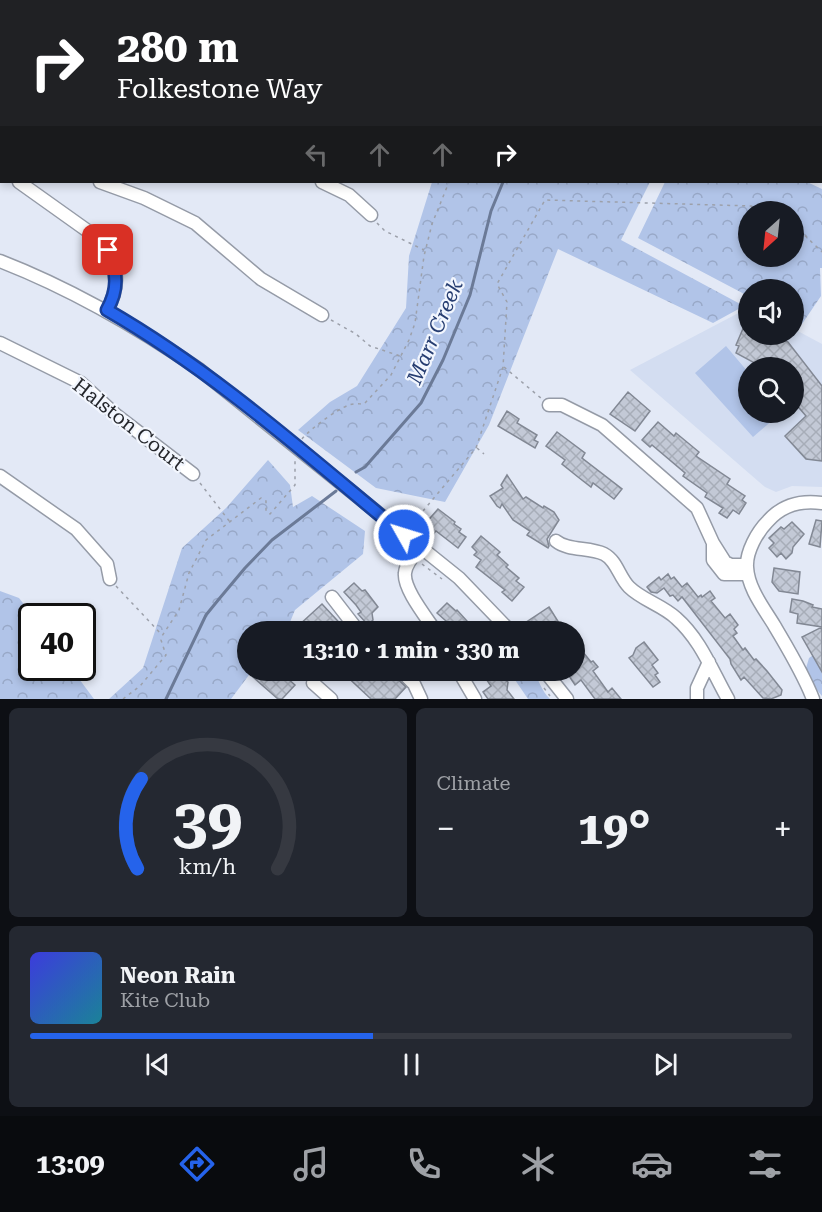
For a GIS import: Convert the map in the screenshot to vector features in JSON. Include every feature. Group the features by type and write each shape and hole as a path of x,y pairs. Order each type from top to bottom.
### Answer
{"street":[{"path":"103,183 144,198 195,223 261,279 322,315"},
{"path":"324,183 349,195 370,215"},
{"path":"37,186 99,239 108,250 117,281 113,300 107,310"},
{"path":"0,261 107,310 156,340 206,375 459,578 500,621"},
{"name":"Halston Court","path":"0,343 81,383 116,415 193,474"},
{"path":"549,405 562,405 602,426 671,483 697,508 713,543 725,562 747,570"},
{"path":"0,476 76,529 107,564 110,579"},
{"path":"813,699 804,675 750,585 747,570 752,546 763,527 773,516 796,504 808,501 822,503"},
{"path":"556,541 562,546 590,549 606,555 630,587 674,616 700,645 729,699"},
{"path":"420,548 408,564 405,578 408,589 429,621"},
{"path":"332,597 351,621"},
{"path":"697,699 697,688 709,662"},
{"path":"411,681 421,699"},
{"path":"465,681 476,699"},
{"path":"553,681 567,699"},
{"path":"313,683 331,699"}],"path":[{"path":"300,442 310,430 342,409 352,404 363,404 368,401 391,375 415,323 425,250 432,224 449,183"},
{"path":"408,530 411,518 423,511 476,448 503,367 507,302 497,284 545,200 738,206"},
{"path":"370,215 385,231 425,250"},
{"path":"804,235 822,252"},
{"path":"322,315 356,334 370,346 400,356"},
{"path":"503,367 549,405"},
{"path":"476,448 484,454"},
{"path":"162,636 179,610 189,573 206,540 261,498 266,501 268,514 281,503 295,485 295,454"},
{"path":"193,474 230,522"},
{"path":"110,579 162,636 166,650 164,658 140,686 123,699"}],"shaded area":[{"path":"738,313 738,345 804,345 804,334 822,344 822,487 792,486 776,492 765,487 630,370"}],"green space":[{"path":"432,183 650,183 621,240 738,303 738,309 713,323 558,249 489,425 445,502 376,488 298,430 330,402 357,386 406,308 409,256"},
{"path":"665,183 809,183 822,189 821,296 804,321 804,279 738,279 738,291 638,238"},
{"path":"726,346 738,360 738,420 695,373"},
{"path":"740,423 769,423 753,437"},
{"path":"268,460 290,485 293,507 312,496 365,531 363,554 295,610 290,621 237,621 237,681 244,681 231,699 109,699 143,668 182,548 226,508"},
{"path":"0,591 19,598 23,603 18,603 18,681 81,681 94,699 0,699"},
{"path":"822,649 822,696 804,675 809,658"},
{"path":"516,681 539,681 550,699 528,699"}],"building":[{"path":"738,340 738,345 790,345 800,357 743,357 736,353 739,346 736,345"},
{"path":"804,363 822,386 822,461 806,459 785,436 799,423 804,423 806,416 804,414"},
{"path":"628,392 650,411 635,431 610,414"},
{"path":"507,411 519,419 517,423 537,435 534,440 538,442 535,448 498,426"},
{"path":"658,422 674,436 676,433 699,452 696,456 730,479 727,484 745,496 742,500 746,503 739,514 733,510 727,518 719,513 723,508 705,497 707,493 683,476 685,473 652,445 650,447 642,440"},
{"path":"557,432 585,453 582,458 622,489 614,499 593,483 591,487 578,477 562,464 565,460 546,446"},
{"path":"507,475 523,499 526,497 543,508 544,506 554,512 559,520 547,539 548,548 527,535 530,531 513,520 502,504 500,508 497,506 490,496 503,488 501,485"},
{"path":"438,509 455,522 454,524 461,529 459,532 466,537 458,548 436,531 434,533 423,526"},
{"path":"816,520 822,521 820,547 809,544"},
{"path":"792,522 804,534 786,559 781,553 777,557 769,548 774,543 769,538 781,527 784,529"},
{"path":"481,536 500,552 497,555 519,578 516,581 524,587 512,601 502,592 505,590 476,567 481,560 474,555 477,552 472,547"},
{"path":"774,568 800,572 798,594 779,591 772,582"},
{"path":"668,574 671,579 674,577 682,587 687,583 698,597 710,591 715,598 711,601 725,618 730,614 738,625 734,629 737,633 733,636 743,650 745,648 767,671 782,690 781,695 771,699 763,698 744,677 741,680 730,659 682,597 678,601 664,588 657,593 651,592 647,587 659,577 661,580"},
{"path":"354,583 362,591 365,590 378,607 372,613 372,621 364,621 358,614 361,612 344,592"},
{"path":"792,599 822,609 822,627 797,623 798,614 790,612"},
{"path":"447,603 467,621 446,621 437,613"},
{"path":"322,604 338,621 303,621"},
{"path":"549,607 558,621 528,621"},
{"path":"822,627 822,672 802,637"},
{"path":"644,642 658,660 652,665 658,673 655,675 660,682 653,687 629,658"},
{"path":"585,655 598,667 593,671 608,692 612,688 621,699 595,699 582,681 585,681"},
{"path":"258,681 290,681 295,685 282,699 278,699"},
{"path":"352,681 400,681 406,687 395,699 371,699"},
{"path":"488,681 506,681 507,690 514,699 488,699 483,692 491,686"}],"waterway":[{"name":"Marr Creek","path":"356,472 365,467 421,403 443,360 470,295 491,211 503,183"},
{"name":"Marr Creek","path":"166,699 206,615 219,599 272,540 336,491"}],"route":[{"path":"108,250 117,281 113,300 107,310 156,340 220,385 404,535"}]}
